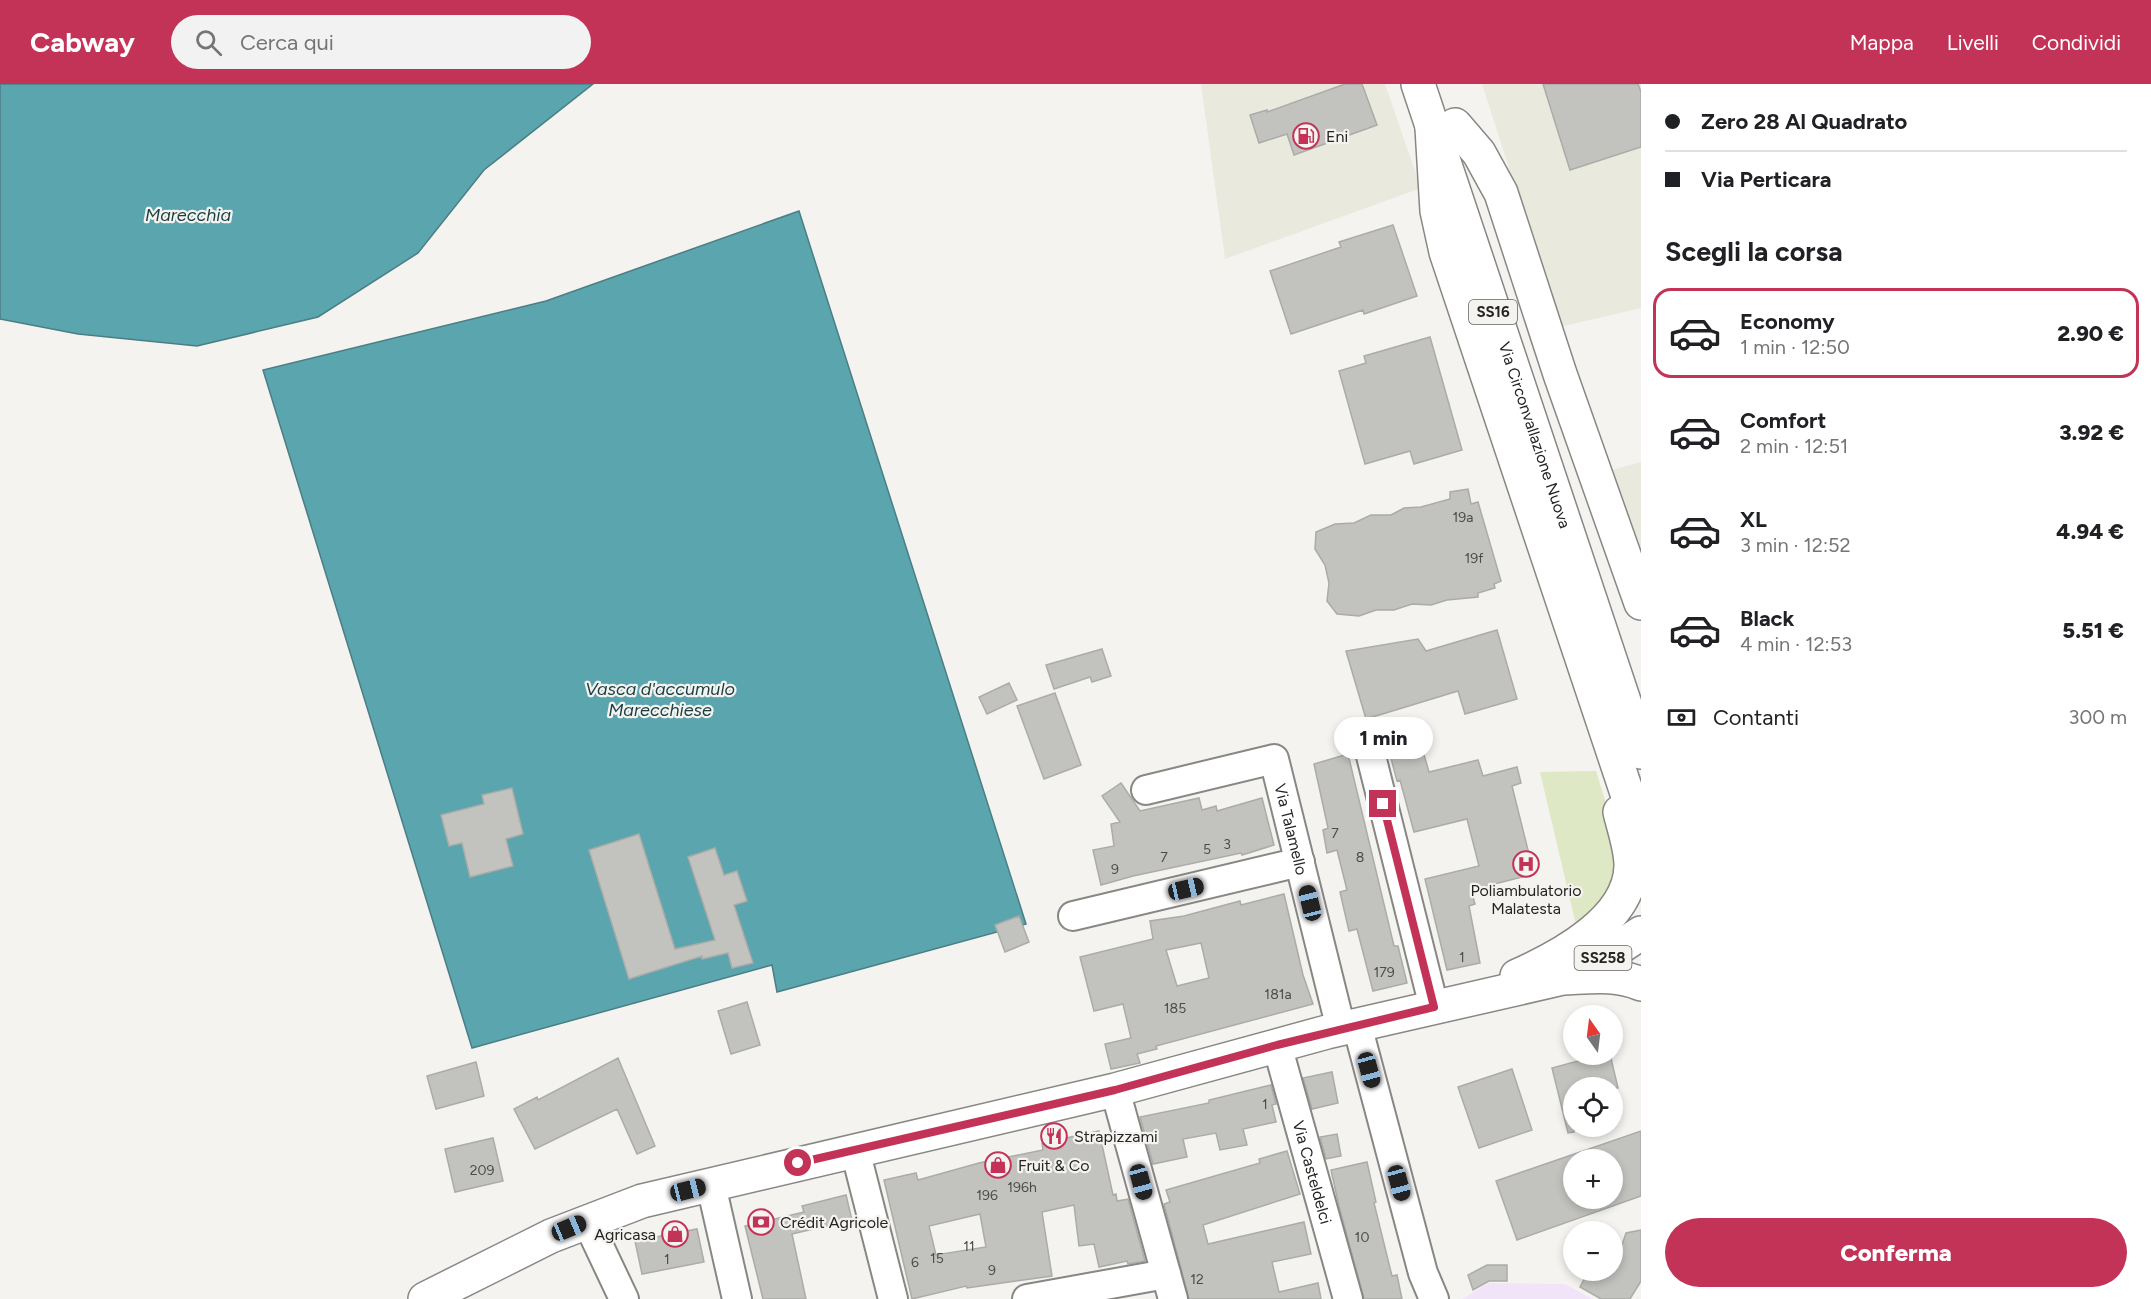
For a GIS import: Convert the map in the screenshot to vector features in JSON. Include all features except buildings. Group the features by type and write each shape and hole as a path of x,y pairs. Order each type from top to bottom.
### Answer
{"main road":[{"name":"Via Circonvallazione Nuova","path":"1418,84 1443,126 1565,494 1641,752"},
{"name":"Via Circonvallazione Nuova","path":"1441,84 1443,126"},
{"path":"1443,126 1479,153 1500,193 1560,374 1641,603"},
{"path":"1443,126 1437,211 1446,252 1641,835"},
{"name":"Via Circonvallazione Nuova","path":"1565,494 1641,682"},
{"path":"1448,1004 1546,963 1580,942 1612,913 1626,890 1631,867 1629,846 1578,642"},
{"path":"1641,934 1641,951"},
{"name":"SS258","path":"1563,978 1641,934"},
{"name":"SS258","path":"425,1299 492,1263 587,1221 642,1201 1115,1090 1349,1027 1563,978 1601,976 1628,978 1641,984"}],"street":[{"path":"1366,736 1448,1004"},
{"name":"Via Talamello","path":"1146,790 1274,759 1300,862 1423,1273 1434,1299"},
{"path":"1073,916 1300,862"},
{"name":"Via Casteldelci","path":"1277,1045 1348,1299"},
{"path":"1031,1299 1170,1286 1115,1090"},
{"path":"855,1150 892,1299"},
{"path":"711,1185 737,1299"},
{"path":"587,1221 624,1299"}],"shaded area":[{"name":"Eni","path":"1201,84 1385,84 1421,188 1225,259"},
{"path":"1482,84 1641,84 1641,308 1560,327"},
{"path":"1641,462 1641,573 1608,471"},
{"path":"1489,1283 1565,1284 1592,1299 1462,1299"}],"green space":[{"path":"1596,771 1614,834 1616,854 1614,873 1607,891 1595,908 1576,925 1540,772"}],"water":[{"name":"Marecchia","path":"0,84 593,84 484,170 418,253 318,317 197,346 78,334 0,319"},
{"name":"Vasca d'accumulo Marecchiese","path":"799,211 1026,924 777,992 772,965 472,1048 263,370 546,301"}],"place":[{"name":"Eni","path":"1306,136"},
{"name":"Poliambulatorio Malatesta","path":"1526,864"},
{"name":"Strapizzami","path":"1054,1136"},
{"name":"Fruit & Co","path":"998,1165"},
{"name":"Crédit Agricole","path":"761,1222"},
{"name":"Agricasa","path":"675,1234"}],"route":[{"path":"798,1163 1115,1090 1277,1045 1434,1007 1383,804"}]}
